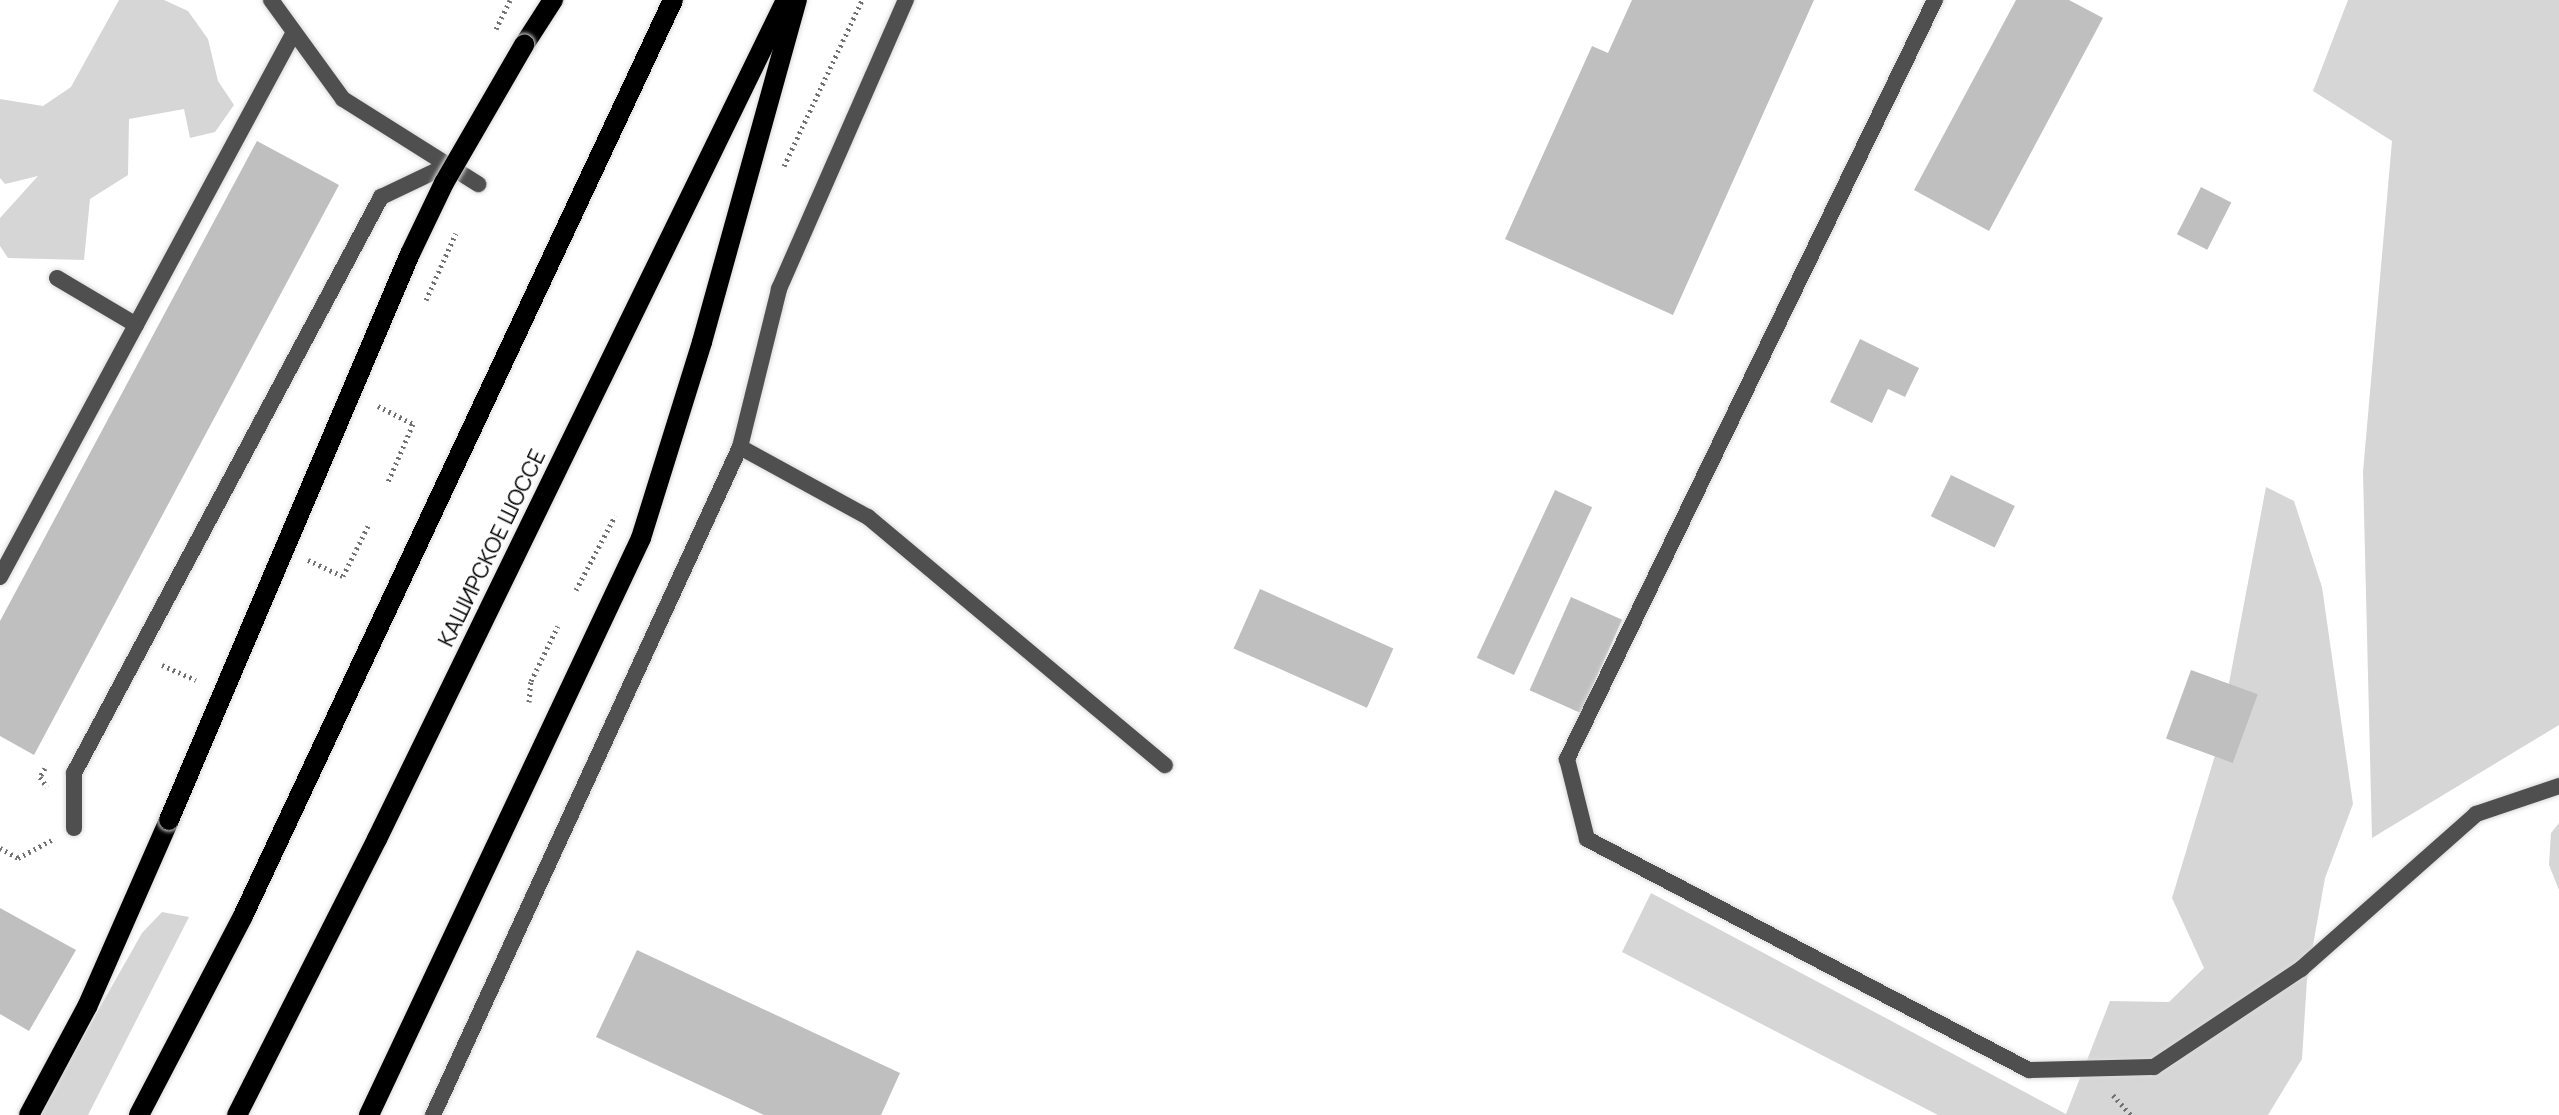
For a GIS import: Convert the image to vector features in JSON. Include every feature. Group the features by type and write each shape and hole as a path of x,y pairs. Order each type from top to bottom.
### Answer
{"main road":[{"path":"29,1115 87,1007 142,887 236,654 410,254 444,183 553,0"},
{"path":"139,1115 257,888 673,0"},
{"name":"КАШИРСКОЕ ШОССЕ","path":"237,1115 384,825 786,0"},
{"path":"369,1115 641,538 702,342 797,0"}],"lane":[{"path":"271,0 343,99 444,167 478,184"},
{"path":"433,1115 740,447 779,289 906,0"},
{"path":"1935,0 1567,759 1587,839 2029,1070 2154,1067 2301,969 2476,814 2559,786"},
{"path":"0,577 293,34"},
{"path":"74,828 74,773 381,197 444,167"},
{"path":"57,278 136,325"},
{"path":"740,447 868,517 1165,765"}],"path":[{"path":"378,406 413,424 388,482"},
{"path":"307,560 343,576 368,526"},
{"path":"576,590 602,538"},
{"path":"531,681 558,626"},
{"path":"0,848 18,858 74,828"}],"shaded area":[{"path":"119,0 164,0 188,11 208,39 218,81 234,105 215,132 190,138 184,109 129,119 128,175 90,199 84,260 8,258 0,246 0,218 38,176 5,184 0,178 0,99 43,106 71,87"},
{"path":"2348,0 2559,0 2559,725 2372,838 2363,472 2392,141 2313,91"},
{"path":"2266,487 2294,501 2322,587 2353,804 2325,878 2307,979 2302,1059 2268,1115 1938,1115 1622,952 1651,893 2066,1114 2110,1001 2169,1002 2204,968 2172,898 2216,752"},
{"path":"2559,823 2559,890 2549,865 2551,833"},
{"path":"162,912 189,917 88,1115 39,1115 142,933"}],"building":[{"path":"1632,0 1814,0 1673,315 1505,239 1592,46 1608,53"},
{"path":"2016,0 2069,0 2103,18 1989,231 1914,190"},
{"path":"257,141 339,185 34,755 0,736 0,621"},
{"path":"2201,187 2231,202 2207,250 2177,234"},
{"path":"1860,339 1919,368 1905,397 1888,389 1872,423 1830,402"},
{"path":"1951,475 2015,506 1995,547 1931,516"},
{"path":"1555,490 1592,507 1514,675 1477,658"},
{"path":"1260,589 1393,648 1367,708 1234,648"},
{"path":"1571,597 1622,620 1581,713 1530,690"},
{"path":"2191,670 2258,694 2233,763 2166,739"},
{"path":"0,908 76,950 29,1031 0,1014"},
{"path":"637,950 900,1073 881,1115 764,1115 596,1037"}]}
